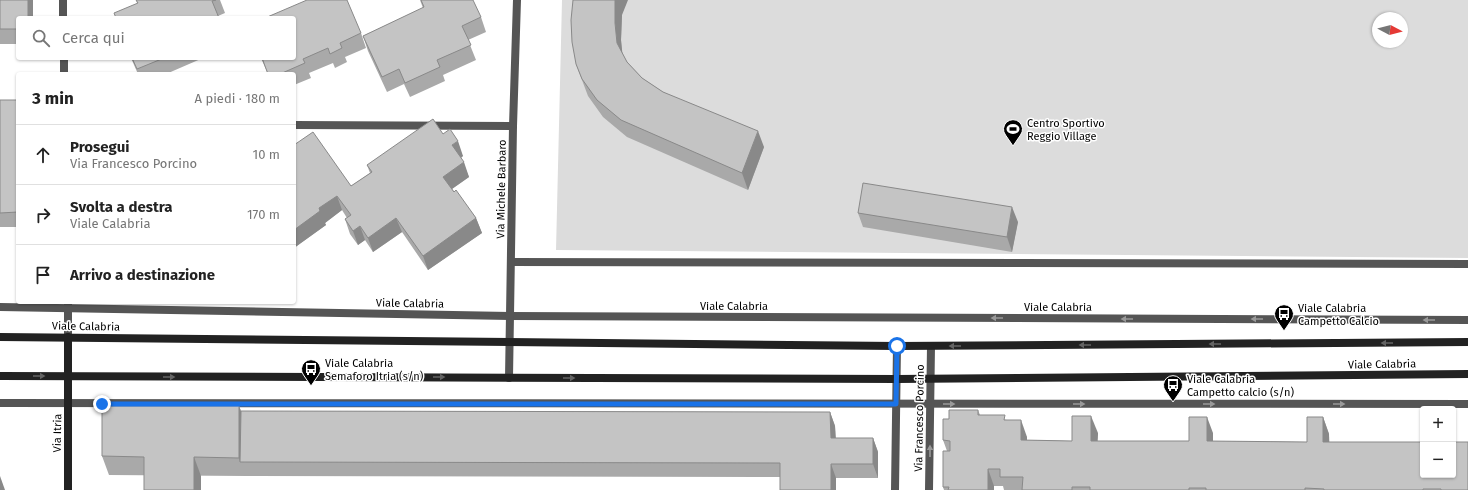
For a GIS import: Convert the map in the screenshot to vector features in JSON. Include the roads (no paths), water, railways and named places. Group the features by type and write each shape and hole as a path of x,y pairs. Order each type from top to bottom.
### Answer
{"main road":[{"name":"Viale Calabria","path":"0,337 897,346 1468,342"},
{"name":"Via Itria","path":"68,337 68,490"},
{"name":"Viale Calabria","path":"0,376 930,379 1468,374"}],"street":[{"path":"63,0 63,16"},
{"name":"Via Michele Barbaro","path":"509,378 513,126 517,0"},
{"path":"64,60 64,72"},
{"path":"296,125 513,126"},
{"path":"511,262 1468,264"},
{"path":"68,305 68,337"},
{"name":"Viale Calabria","path":"0,307 68,305 511,316 1468,320"},
{"name":"Via Francesco Porcino","path":"895,490 897,346"},
{"name":"Via Francesco Porcino","path":"930,490 931,346"},
{"path":"0,403 1468,404"}],"place":[{"name":"Centro Sportivo Reggio Village","path":"1013,146"},
{"name":"Viale Calabria Campetto Calcio","path":"1284,331"},
{"name":"Viale Calabria Semaforo Itria (s/n)","path":"311,386"},
{"name":"Viale Calabria Campetto calcio (s/n)","path":"1173,402"}]}
